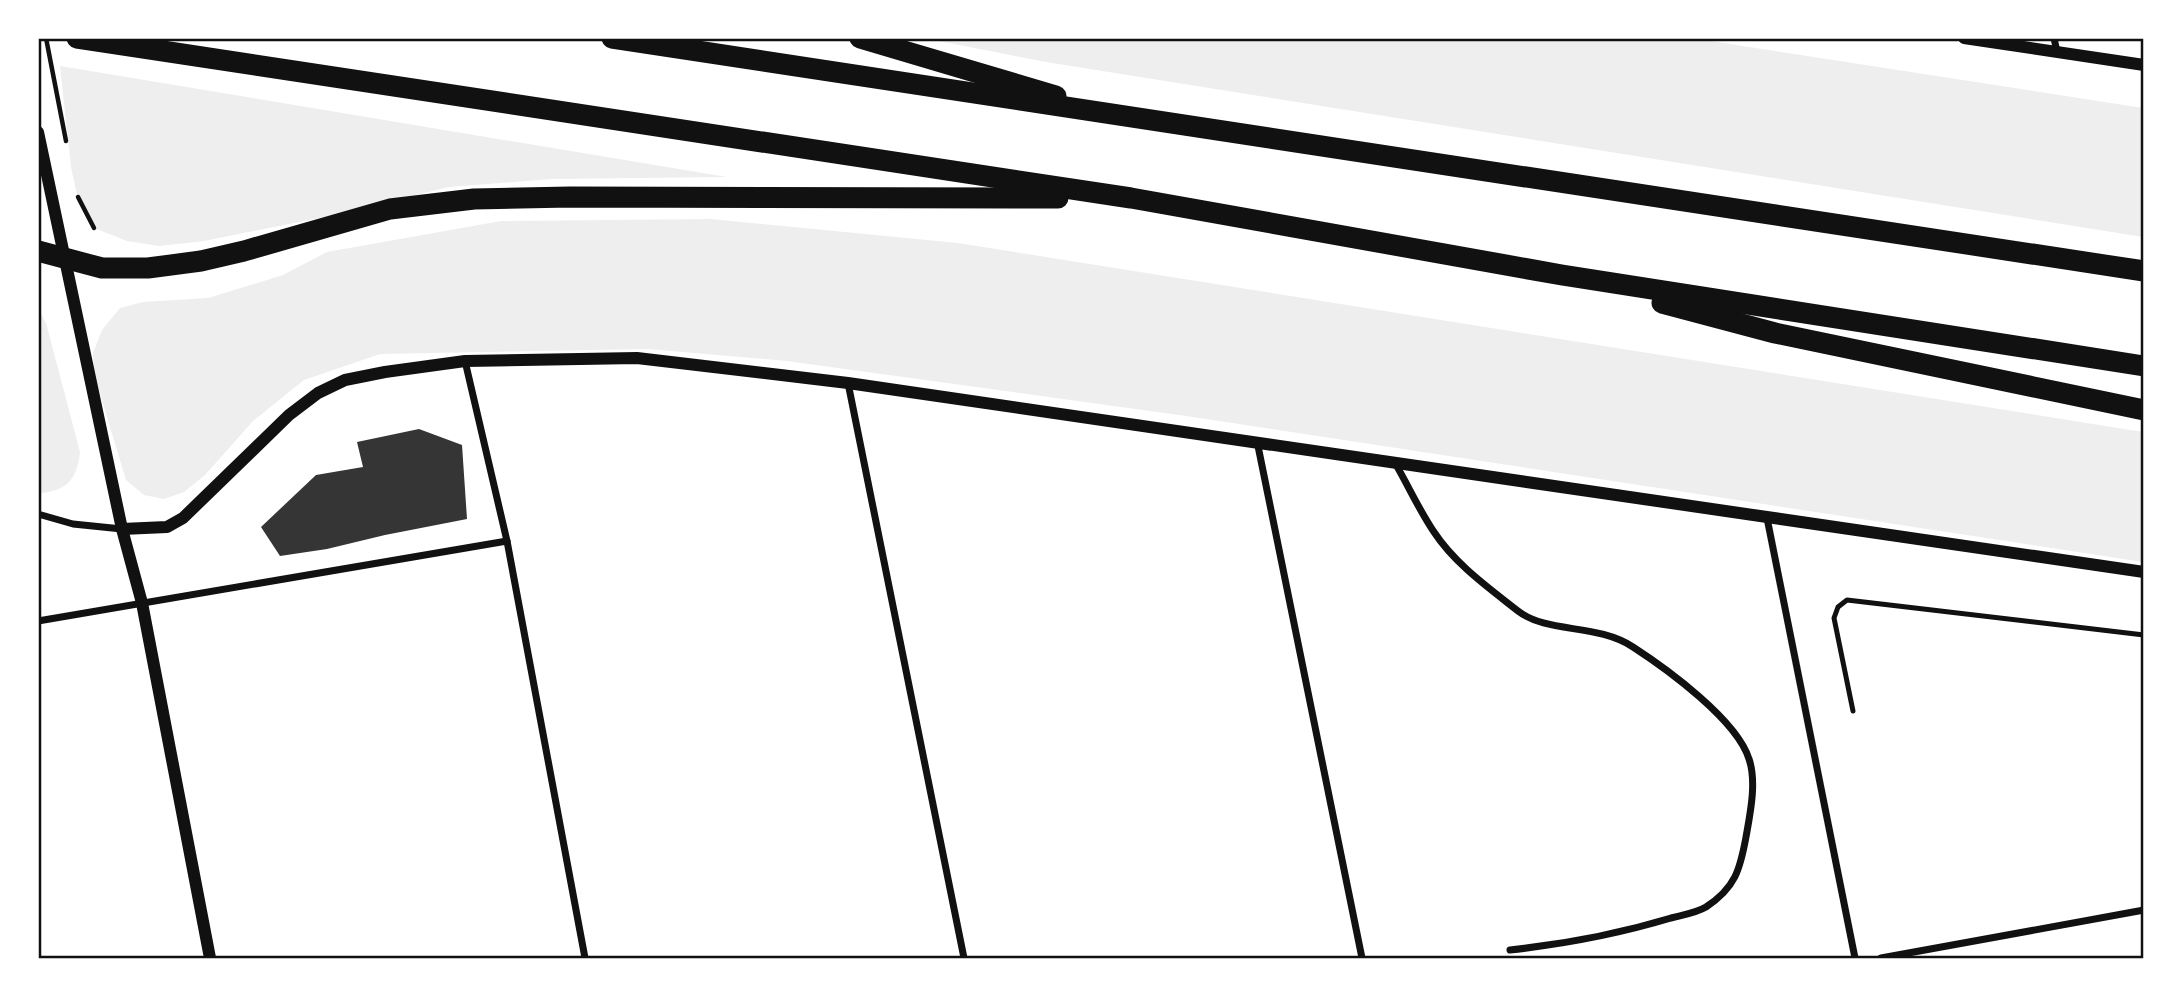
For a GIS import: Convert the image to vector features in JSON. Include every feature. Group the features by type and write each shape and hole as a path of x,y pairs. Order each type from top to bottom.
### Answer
{"highway":[{"path":"78,38 1131,198 1562,275 2144,366"},
{"path":"612,38 2144,271"},
{"path":"860,38 1136,119"},
{"path":"38,251 102,268 148,268 201,261 244,251 390,209 474,200 570,197 1131,198"},
{"path":"1562,275 1775,334 2144,410"}],"street":[{"path":"1964,38 2144,65"},
{"path":"2054,38 2057,53"},
{"path":"39,135 122,530 142,603 210,958"},
{"path":"38,514 73,524 122,530 167,527 183,518 289,415 318,393 345,380 465,361 637,358 848,383 1257,441 2144,572"},
{"path":"465,361 507,541 585,958"},
{"path":"848,383 964,958"},
{"path":"1257,441 1362,958"},
{"path":"1395,462 1435,533 1469,571 1522,614 1543,624 1602,632 1631,646 1686,687 1728,724 1750,760 1752,804 1741,865 1730,889 1703,909 1653,923 1570,943 1510,950"},
{"path":"1767,517 1855,958"},
{"path":"38,621 507,541"},
{"path":"1881,958 2144,911"}],"lane":[{"path":"1853,711 1834,618 1838,607 1847,600 2144,635"}],"path":[{"path":"46,38 69,154"},
{"path":"75,186 84,213 94,228"}],"shaded area":[{"path":"928,39 1698,39 2143,108 2143,237 1046,62"},
{"path":"60,66 727,177 552,179 449,187 329,216 204,241 159,246 127,241 94,228 77,195 71,167"},
{"path":"711,219 958,243 2143,432 2143,562 1186,416 787,361 648,349 380,354 304,380 253,421 205,475 184,492 164,499 144,495 126,480 94,374 93,353 102,330 120,308 143,302 208,298 283,275 327,252 501,221"},
{"path":"38,308 46,323 80,452 76,470 69,482 57,490 40,493"}],"building":[{"path":"419,429 462,445 467,519 327,549 280,556 261,527 316,475 363,467 357,442"}]}
